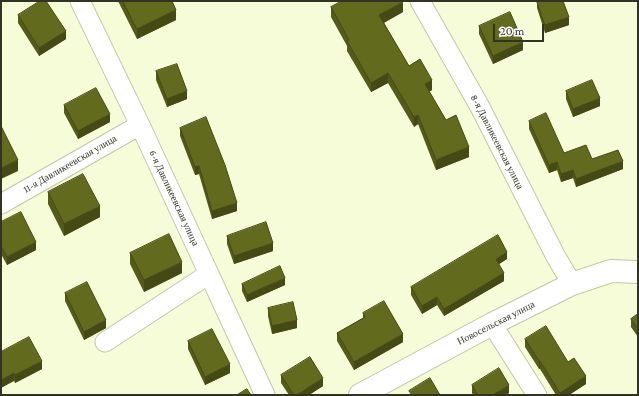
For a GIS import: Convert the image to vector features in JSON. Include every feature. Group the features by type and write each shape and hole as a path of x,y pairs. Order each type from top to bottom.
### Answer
{"street":[{"name":"6-я Давликеевская улица","path":"80,1 140,124 265,395"},
{"name":"8-я Давликеевская улица","path":"420,1 480,107 555,255 572,284"},
{"name":"11-я Давликеевская улица","path":"1,204 140,124"},
{"name":"Новосельская улица","path":"360,395 492,324 572,284 611,271 638,272"},
{"path":"105,342 209,274"},
{"path":"492,324 537,395"}],"building":[{"path":"40,1 46,1 66,31 39,48 18,15"},
{"path":"123,1 172,1 176,10 137,29"},
{"path":"342,1 403,2 379,15 409,66 420,59 432,80 425,84 446,120 456,115 469,147 436,160 418,115 414,117 388,73 371,83 347,41 349,40 331,7"},
{"path":"537,1 563,1 569,17 545,25"},
{"path":"510,12 523,42 493,56 479,26"},
{"path":"177,64 187,91 167,99 156,71"},
{"path":"592,80 600,98 573,109 566,91"},
{"path":"96,88 110,114 78,131 64,105"},
{"path":"546,113 564,153 586,145 592,159 618,150 623,161 576,179 573,170 561,174 557,162 549,165 529,121"},
{"path":"206,117 225,165 237,203 212,211 199,166 195,167 180,128"},
{"path":"1,126 18,160 1,168"},
{"path":"83,174 100,206 64,224 48,192"},
{"path":"21,212 36,242 7,257 1,246 1,222"},
{"path":"266,222 273,243 234,256 227,236"},
{"path":"169,234 182,262 144,280 130,253"},
{"path":"498,235 507,252 496,259 504,273 444,309 437,297 422,306 411,287"},
{"path":"280,266 285,278 247,295 242,284"},
{"path":"87,282 106,320 84,332 65,293"},
{"path":"384,301 403,334 354,362 337,333 365,317 363,313"},
{"path":"293,302 297,320 272,326 268,308"},
{"path":"638,314 638,329 631,319"},
{"path":"546,326 568,362 574,358 586,376 560,393 525,339"},
{"path":"212,329 230,364 205,377 188,341"},
{"path":"29,337 42,361 15,375 14,373 1,380 1,352"},
{"path":"310,357 323,378 297,395 294,395 281,375"},
{"path":"499,368 509,385 493,395 478,395 472,385"},
{"path":"430,378 440,395 412,395 409,391"},
{"path":"247,389 251,395 237,395"}]}
